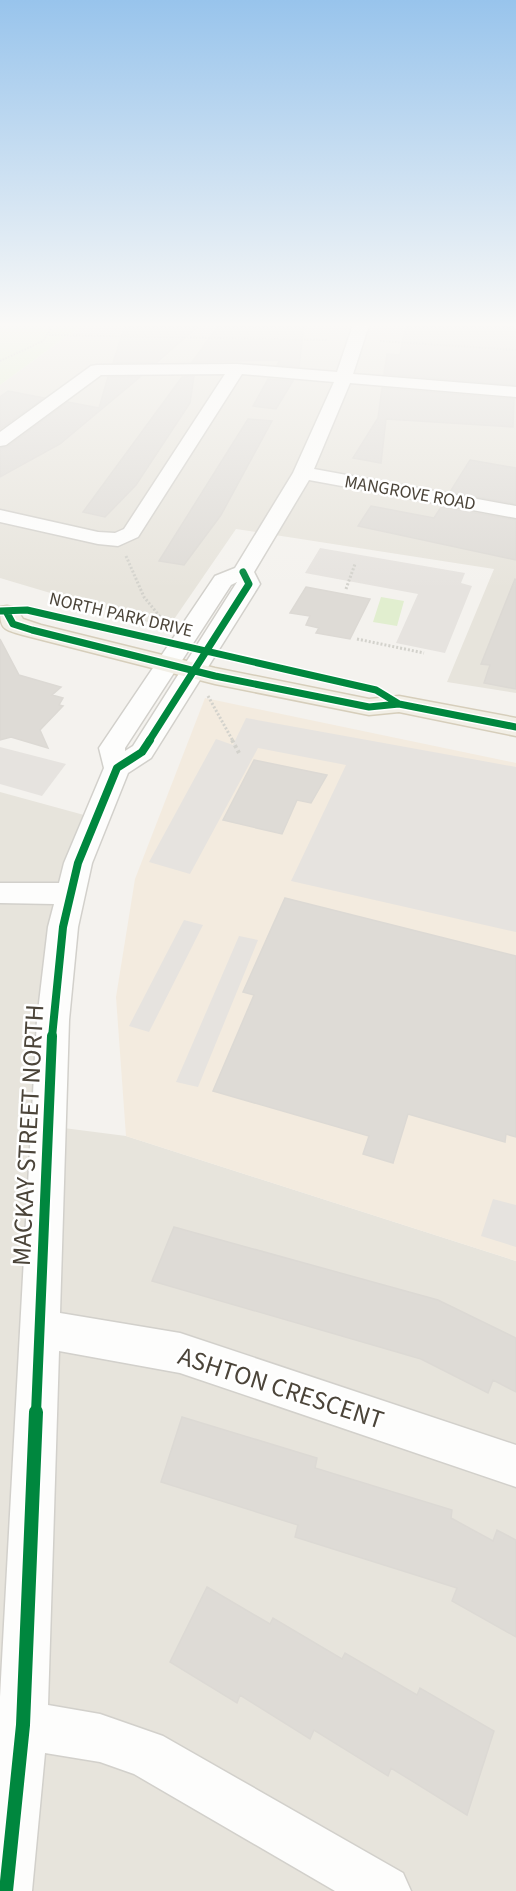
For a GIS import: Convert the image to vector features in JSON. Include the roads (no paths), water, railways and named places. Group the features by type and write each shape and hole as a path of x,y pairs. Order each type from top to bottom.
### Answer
{"main road":[{"name":"NORTH PARK DRIVE","path":"3,612 13,624 174,655 369,707 399,704 516,727"}],"street":[{"path":"0,441 38,413"},
{"path":"0,516 98,538 118,540 131,533 208,413"},
{"path":"117,768 142,752 249,584 243,572 303,473 328,413"},
{"name":"MANGROVE ROAD","path":"303,473 516,512"},
{"name":"MACKAY STREET NORTH","path":"6,1891 12,1723 40,1329 52,1020 58,961 70,894 89,833 117,768 112,748 223,581 243,572"},
{"path":"0,893 70,894"},
{"name":"ASHTON CRESCENT","path":"40,1329 180,1353 516,1466"},
{"path":"12,1723 100,1738 146,1753 385,1891"}]}
